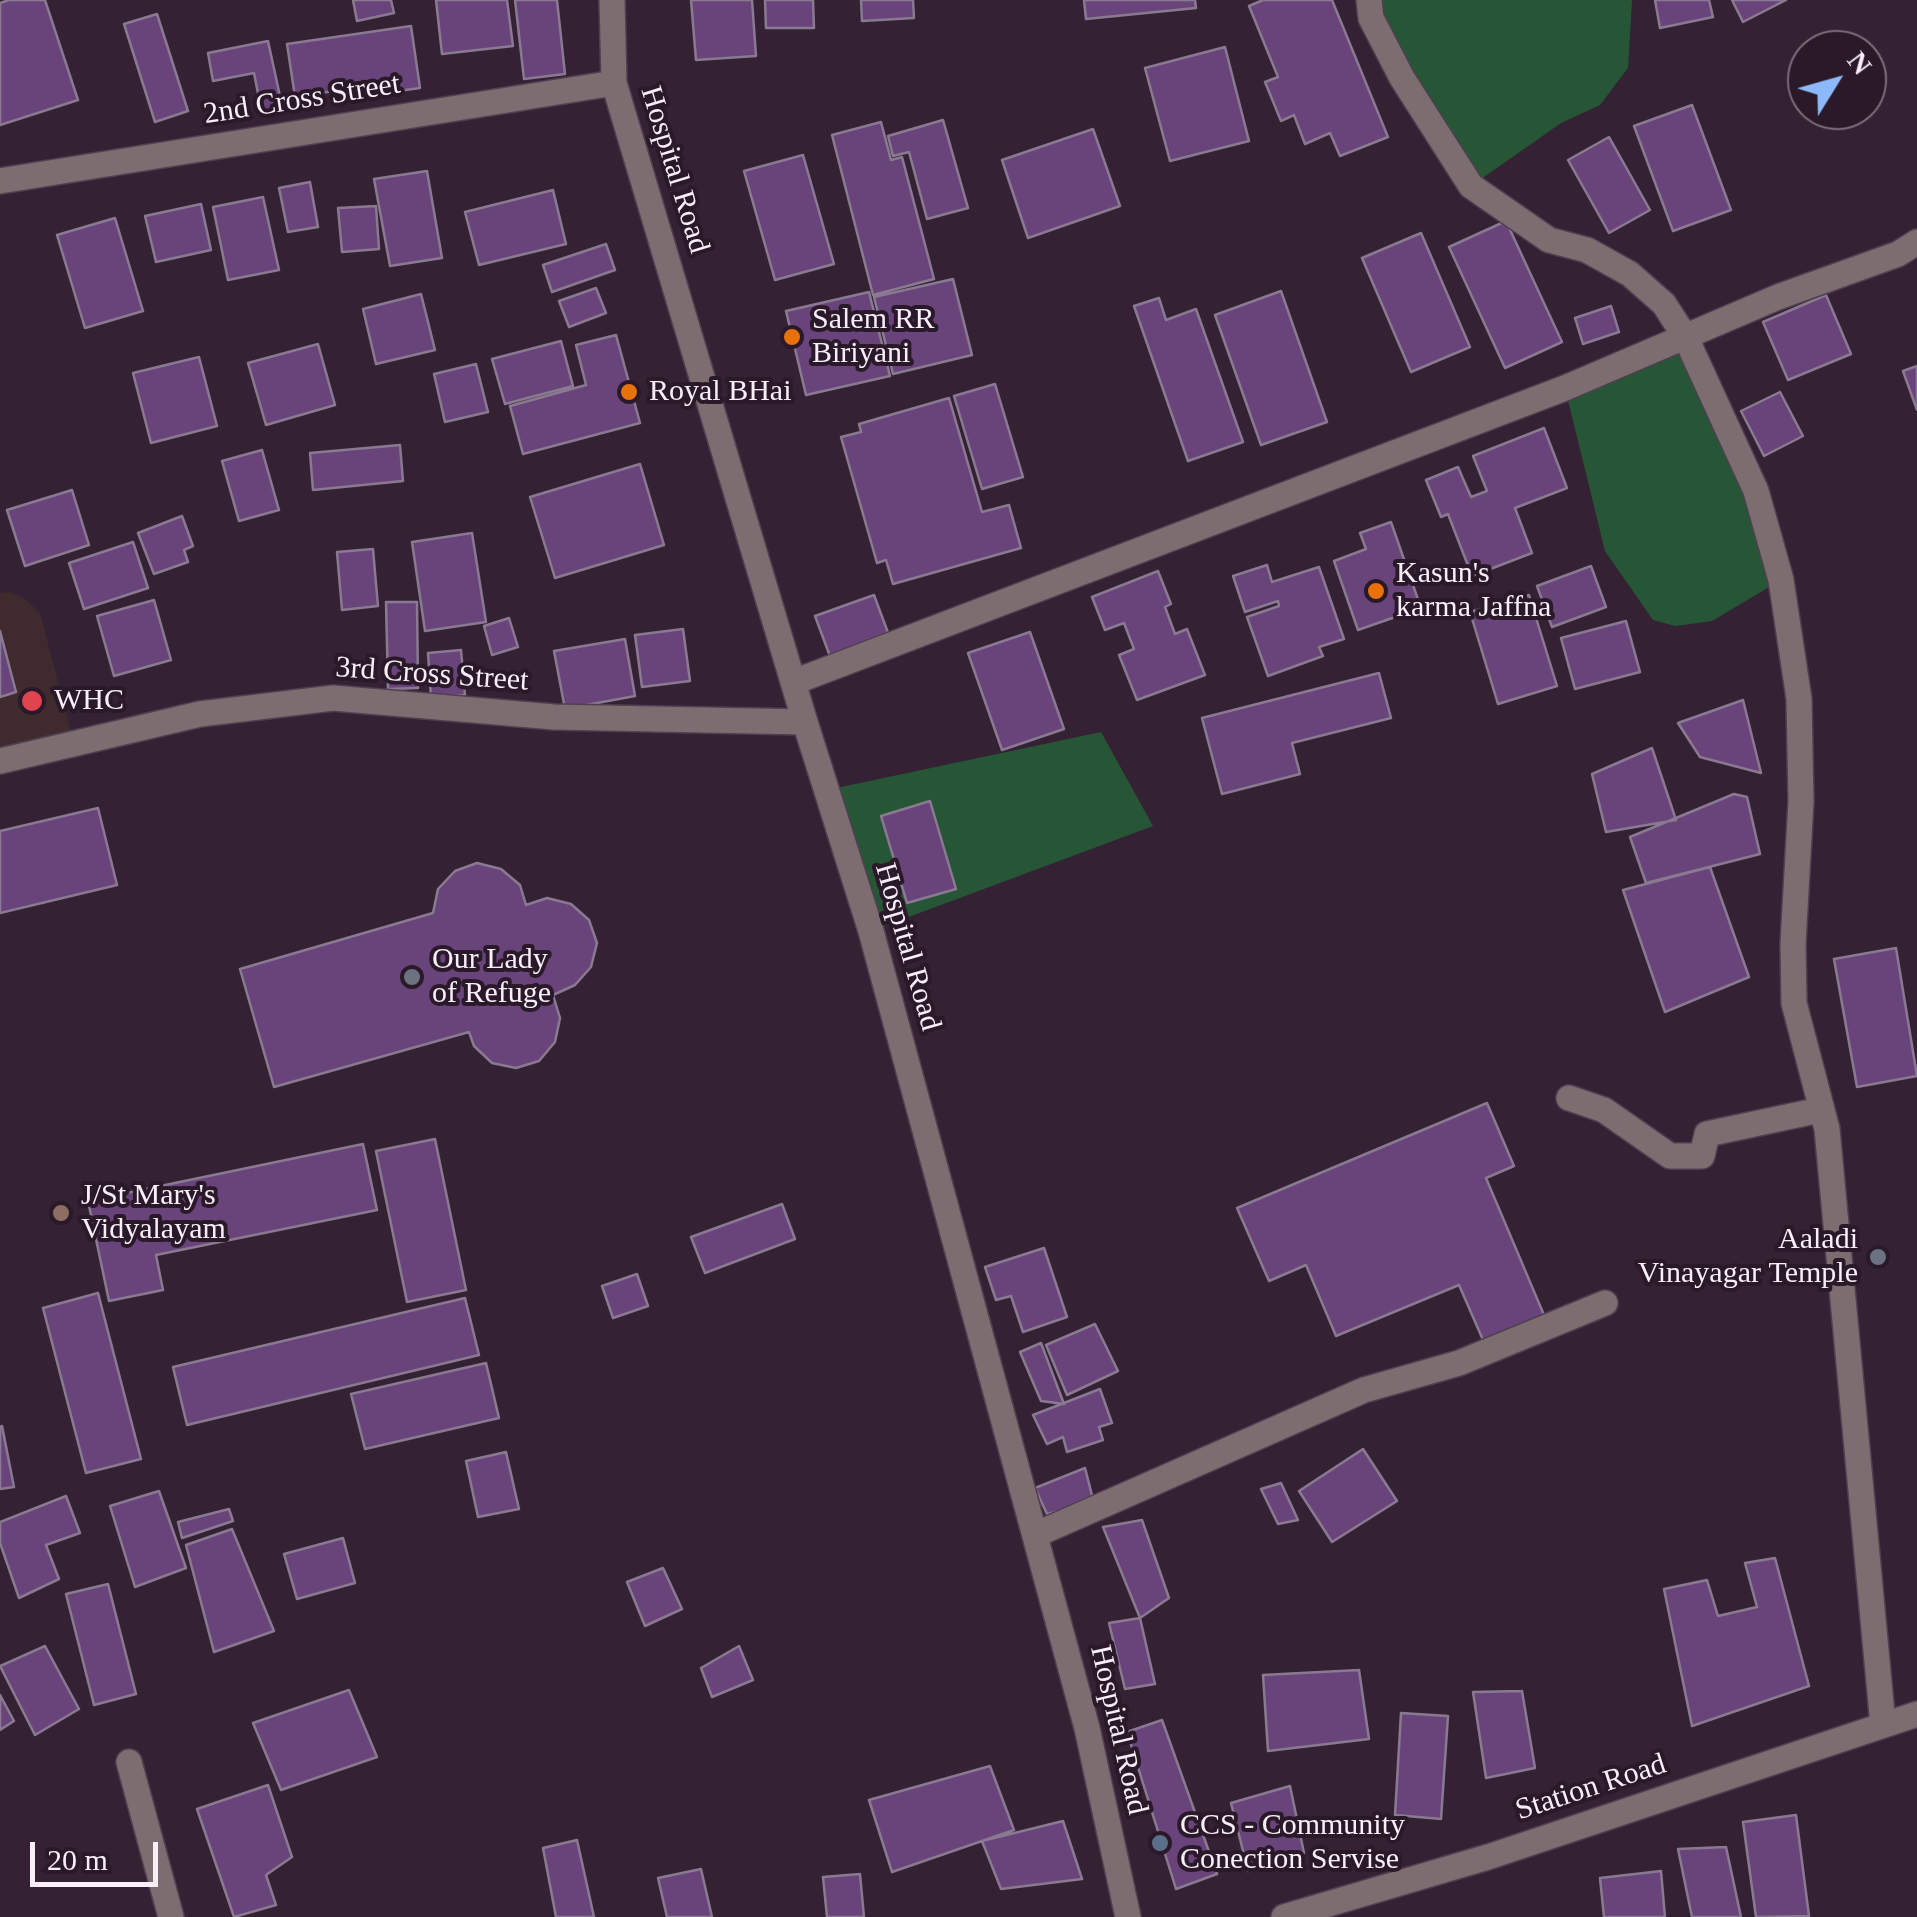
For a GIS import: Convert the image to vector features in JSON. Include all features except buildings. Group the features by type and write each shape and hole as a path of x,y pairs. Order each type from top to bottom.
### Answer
{"street":[{"name":"Hospital Road","path":"612,0 614,83 804,722 871,931 1087,1728 1128,1917"},
{"path":"1370,0 1372,18 1402,78 1471,186 1549,240 1587,250 1630,274 1664,304 1686,338 1756,491 1781,580 1799,699 1801,801 1793,944 1794,1003 1827,1129 1883,1725"},
{"name":"2nd Cross Street","path":"0,181 614,83"},
{"path":"794,682 1547,395 1778,297 1898,254 1917,242"},
{"name":"3rd Cross Street","path":"0,762 200,714 333,698 554,717 804,722"},
{"path":"1570,1098 1604,1110 1670,1156 1702,1156 1706,1134 1820,1110"},
{"path":"1035,1535 1364,1390 1458,1363 1604,1302"},
{"name":"Station Road","path":"1284,1917 1488,1857 1917,1714"},
{"path":"128,1762 171,1917"}],"shaded area":[{"name":"WHC","path":"0,593 24,598 40,613 74,743 0,761"}],"green space":[{"path":"1369,0 1632,0 1628,68 1600,105 1561,123 1471,186"},
{"path":"1686,338 1781,580 1712,621 1675,626 1653,620 1605,551 1565,388"},
{"path":"1101,732 1153,826 871,931 827,790"}],"place":[{"name":"Salem RR Biriyani","path":"792,337"},
{"name":"Royal BHai","path":"629,392"},
{"name":"Kasun's karma Jaffna","path":"1376,591"},
{"name":"WHC","path":"32,701"},
{"name":"Our Lady of Refuge","path":"412,977"},
{"name":"J/St Mary's Vidyalayam","path":"61,1213"},
{"name":"Aaladi Vinayagar Temple","path":"1878,1257"},
{"name":"CCS - Community Conection Servise","path":"1160,1843"}]}
